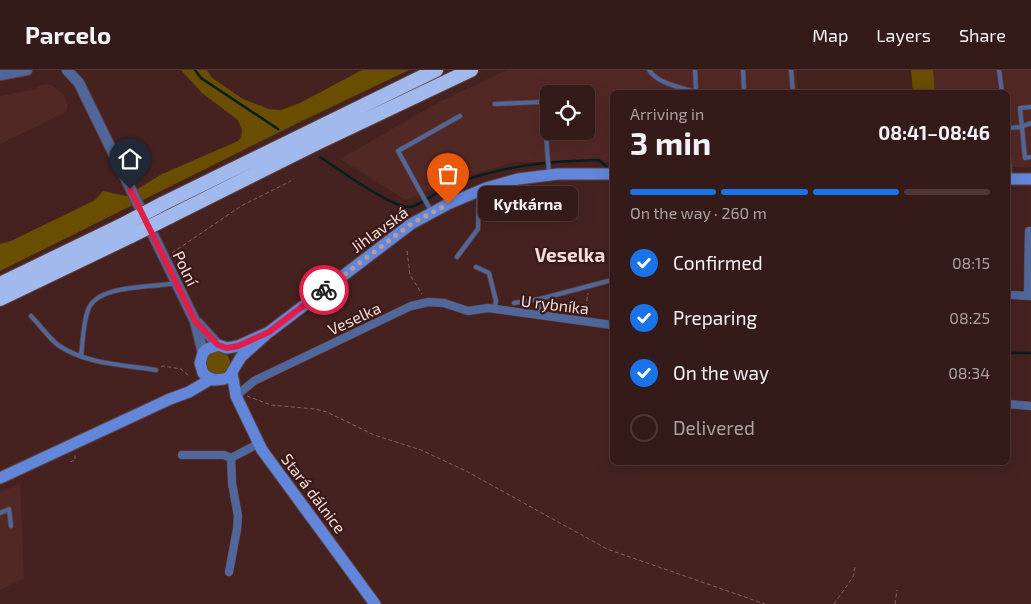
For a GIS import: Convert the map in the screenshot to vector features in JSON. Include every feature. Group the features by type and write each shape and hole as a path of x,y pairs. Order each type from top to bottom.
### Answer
{"highway":[{"path":"0,299 166,210 436,70"},
{"path":"166,210 318,143 471,70"},
{"path":"0,284 128,230"}],"main road":[{"name":"Jihlavská","path":"0,478 170,399 214,380 229,377 241,357 269,332 411,224 429,208 549,170 610,174"},
{"path":"1010,179 1031,179"},
{"name":"Jihlavská","path":"203,353 212,346 242,345 269,332"},
{"path":"223,346 234,355 234,368"},
{"path":"203,353 200,363 201,368 203,372 214,380"},
{"name":"Jihlavská","path":"170,399 193,380 201,368"},
{"name":"Stará dálnice","path":"234,368 236,396 258,444 375,604"},
{"name":"Stará dálnice","path":"214,380 236,396"}],"street":[{"path":"0,75 27,70"},
{"name":"Polní","path":"67,70 79,83 195,321 203,353"},
{"path":"1013,295 1030,296 1029,231"},
{"name":"Veselka","path":"236,396 254,381 411,306 430,302 444,303 468,311 494,309"},
{"name":"U rybníka","path":"494,309 610,325"},
{"name":"Polní","path":"195,321 223,346"},
{"path":"1010,404 1031,406"},
{"path":"231,458 258,444"},
{"path":"182,454 224,455 231,458"},
{"path":"229,572 238,516 232,483 231,458"}],"lane":[{"path":"649,70 653,77 690,90"},
{"path":"695,70 696,90"},
{"path":"742,70 744,90"},
{"path":"791,70 793,90"},
{"path":"1000,70 1002,90"},
{"path":"495,104 540,102 544,109 549,170"},
{"path":"1031,107 1020,108 1025,158 1031,157"},
{"path":"429,208 398,151 460,116"},
{"path":"1010,128 1021,127 1031,123"},
{"path":"457,257 478,229 478,191"},
{"path":"476,268 489,273 496,301 494,309"},
{"path":"514,303 540,299 610,280"},
{"path":"81,356 87,311 95,298 108,292 176,283"},
{"path":"540,299 540,315"},
{"path":"32,316 58,344 81,356 156,370"},
{"path":"0,513 9,509 12,526"}],"path":[{"path":"165,259 241,206 291,181"},
{"path":"407,251 410,275 420,293 430,302"},
{"path":"584,321 589,285"},
{"path":"156,370 163,366 181,369 189,376"},
{"path":"253,398 271,405 327,412 374,434 421,450 466,471 607,549 765,604"},
{"path":"834,604 854,577 855,567"},
{"path":"896,604 897,590"}],"shaded area":[{"path":"181,70 207,70 211,77 243,99 269,109 281,110 300,103 362,70 409,70 0,271 0,244 11,241 95,200 103,191 126,196 162,174 241,138 242,130 238,120 202,93"},
{"path":"507,70 796,70 798,90 610,90 610,162 515,162 451,181 406,200 340,159 439,102"},
{"path":"911,70 933,70 935,90 913,90"},
{"path":"933,70 1031,70 1031,167 1010,167 1010,90 935,90"},
{"path":"46,84 53,86 64,95 68,106 66,112 0,144 0,96 36,89 38,86"},
{"path":"218,351 226,355 230,363 226,371 218,375 210,371 206,363 210,355"},
{"path":"20,483 24,579 0,590 0,493"}],"waterway":[{"path":"195,70 201,78 278,129"},
{"path":"320,157 378,195 401,206 409,207 419,204 453,184 507,169 543,163 599,160 607,167"},
{"path":"1010,353 1031,353"}],"way so far":[{"path":"324,290 411,224 448,204"}],"place":[{"name":"Kytkárna","path":"448,204"}],"district":[{"name":"Veselka","path":"570,254"}],"route":[{"path":"130,189 195,321 218,345 227,348 242,345 269,332 324,290"}]}
